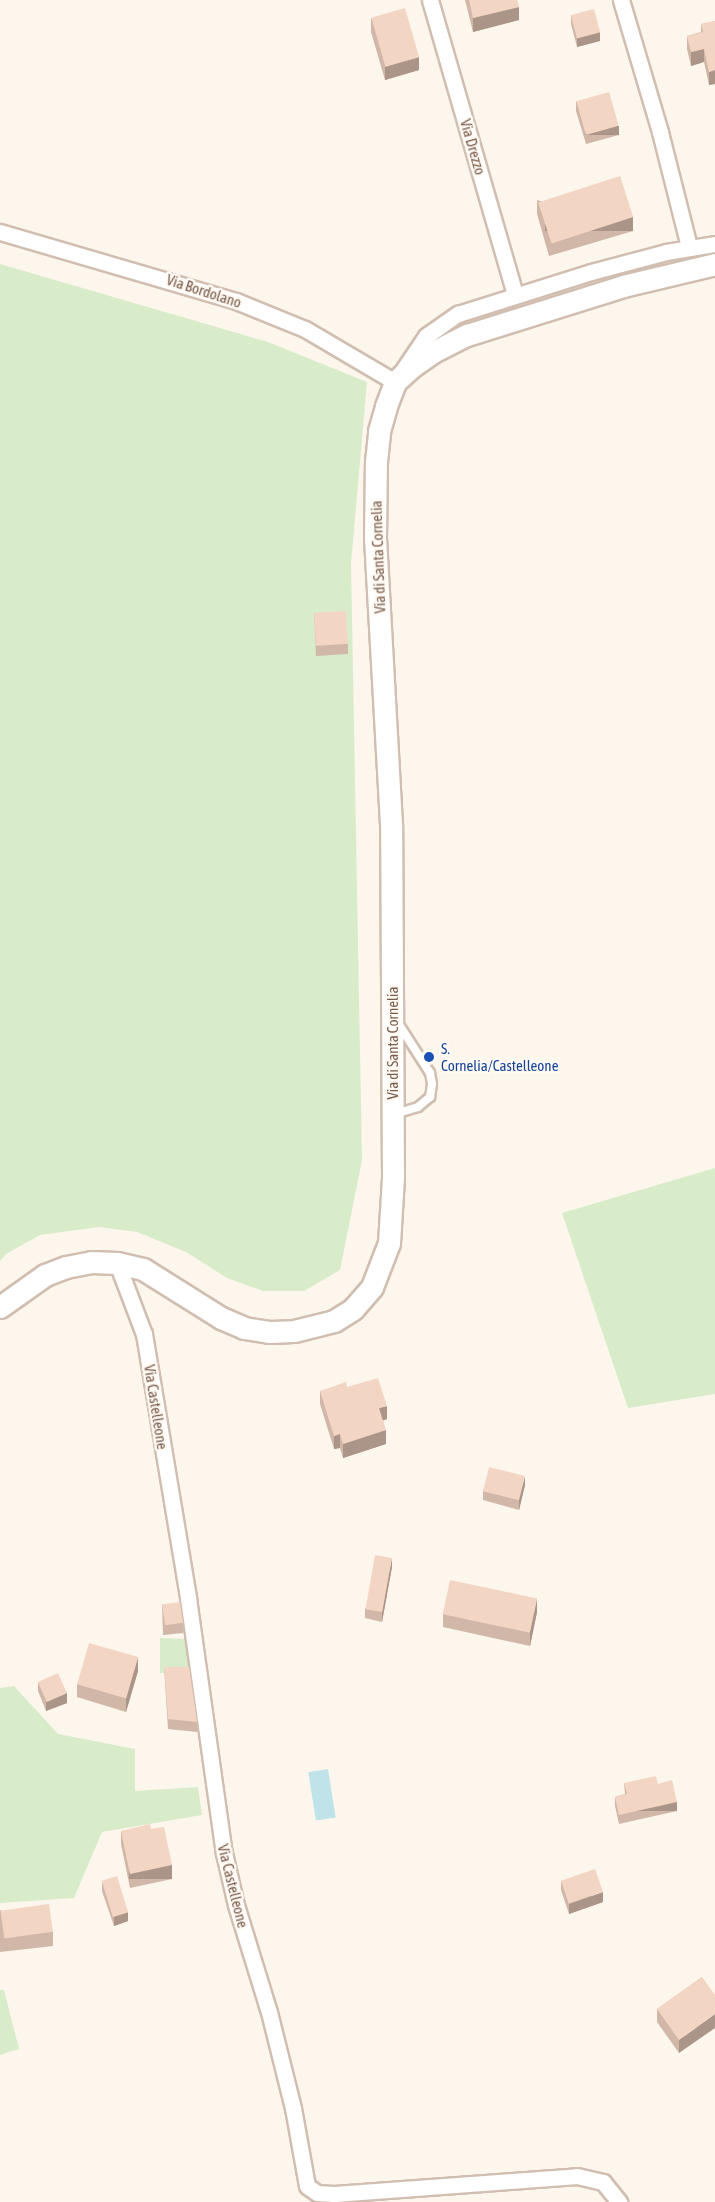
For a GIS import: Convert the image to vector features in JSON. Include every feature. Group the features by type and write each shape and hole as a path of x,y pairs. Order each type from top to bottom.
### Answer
{"street":[{"name":"Via Drezzo","path":"430,0 515,294"},
{"path":"621,0 660,132 689,247"},
{"name":"Via Bordolano","path":"0,232 236,301 305,329 395,381"},
{"name":"Via di Santa Cornelia","path":"0,1307 32,1283 54,1271 78,1264 117,1263 154,1274 221,1318 244,1328 269,1332 294,1331 315,1327 344,1315 360,1303 372,1287 388,1249 391,1231 393,1114 391,824 375,529 379,431 395,381 417,346 435,327 466,310 591,272 689,247 715,244"},
{"path":"395,381 432,352 483,328 623,286 715,264"},
{"name":"Via Castelleone","path":"117,1263 144,1334 188,1598 224,1853 236,1905 269,2012 293,2108 307,2186 317,2193 334,2194 577,2176 603,2182 620,2202"}],"lane":[{"path":"392,1013 430,1073 432,1084 430,1097 418,1107 393,1114"}],"green space":[{"path":"0,264 268,342 367,382 351,564 362,1160 340,1270 304,1291 263,1291 227,1278 186,1252 137,1232 99,1227 40,1235 6,1254 0,1261"},
{"path":"715,1168 715,1394 628,1408 562,1213"},
{"path":"160,1638 186,1639 191,1673 160,1673"},
{"path":"14,1686 58,1734 135,1749 135,1791 198,1787 202,1815 102,1832 74,1898 0,1903 0,1688"},
{"path":"0,1990 4,1990 19,2049 0,2055"}],"water":[{"path":"328,1769 336,1817 316,1821 308,1772"}],"building":[{"path":"469,0 517,0 519,7 473,18"},
{"path":"405,8 419,57 385,67 371,18"},
{"path":"594,9 600,32 577,38 571,15"},
{"path":"715,21 715,70 709,72 704,49 691,52 687,36 703,32 701,24"},
{"path":"609,92 619,126 586,135 576,101"},
{"path":"620,176 633,217 551,243 538,203"},
{"path":"346,611 348,644 316,646 314,613"},
{"path":"378,1378 387,1406 379,1408 386,1430 343,1444 340,1434 334,1436 320,1391 346,1382 347,1387"},
{"path":"489,1467 525,1476 519,1500 483,1491"},
{"path":"375,1555 392,1558 382,1612 365,1609"},
{"path":"450,1580 537,1599 530,1633 443,1614"},
{"path":"180,1602 183,1623 165,1625 162,1605"},
{"path":"89,1643 138,1657 126,1698 77,1684"},
{"path":"164,1667 189,1667 197,1722 168,1719"},
{"path":"58,1673 67,1693 47,1702 38,1682"},
{"path":"656,1776 658,1784 672,1780 677,1802 619,1815 615,1797 627,1794 624,1783"},
{"path":"150,1824 151,1829 164,1827 172,1865 130,1874 121,1831"},
{"path":"595,1869 603,1892 569,1903 561,1881"},
{"path":"117,1876 128,1912 113,1917 102,1881"},
{"path":"49,1904 53,1932 4,1939 0,1911"},
{"path":"702,1977 715,1995 715,2014 679,2040 657,2009"}],"place":[{"name":"S. Cornelia/Castelleone","path":"429,1057"}]}
